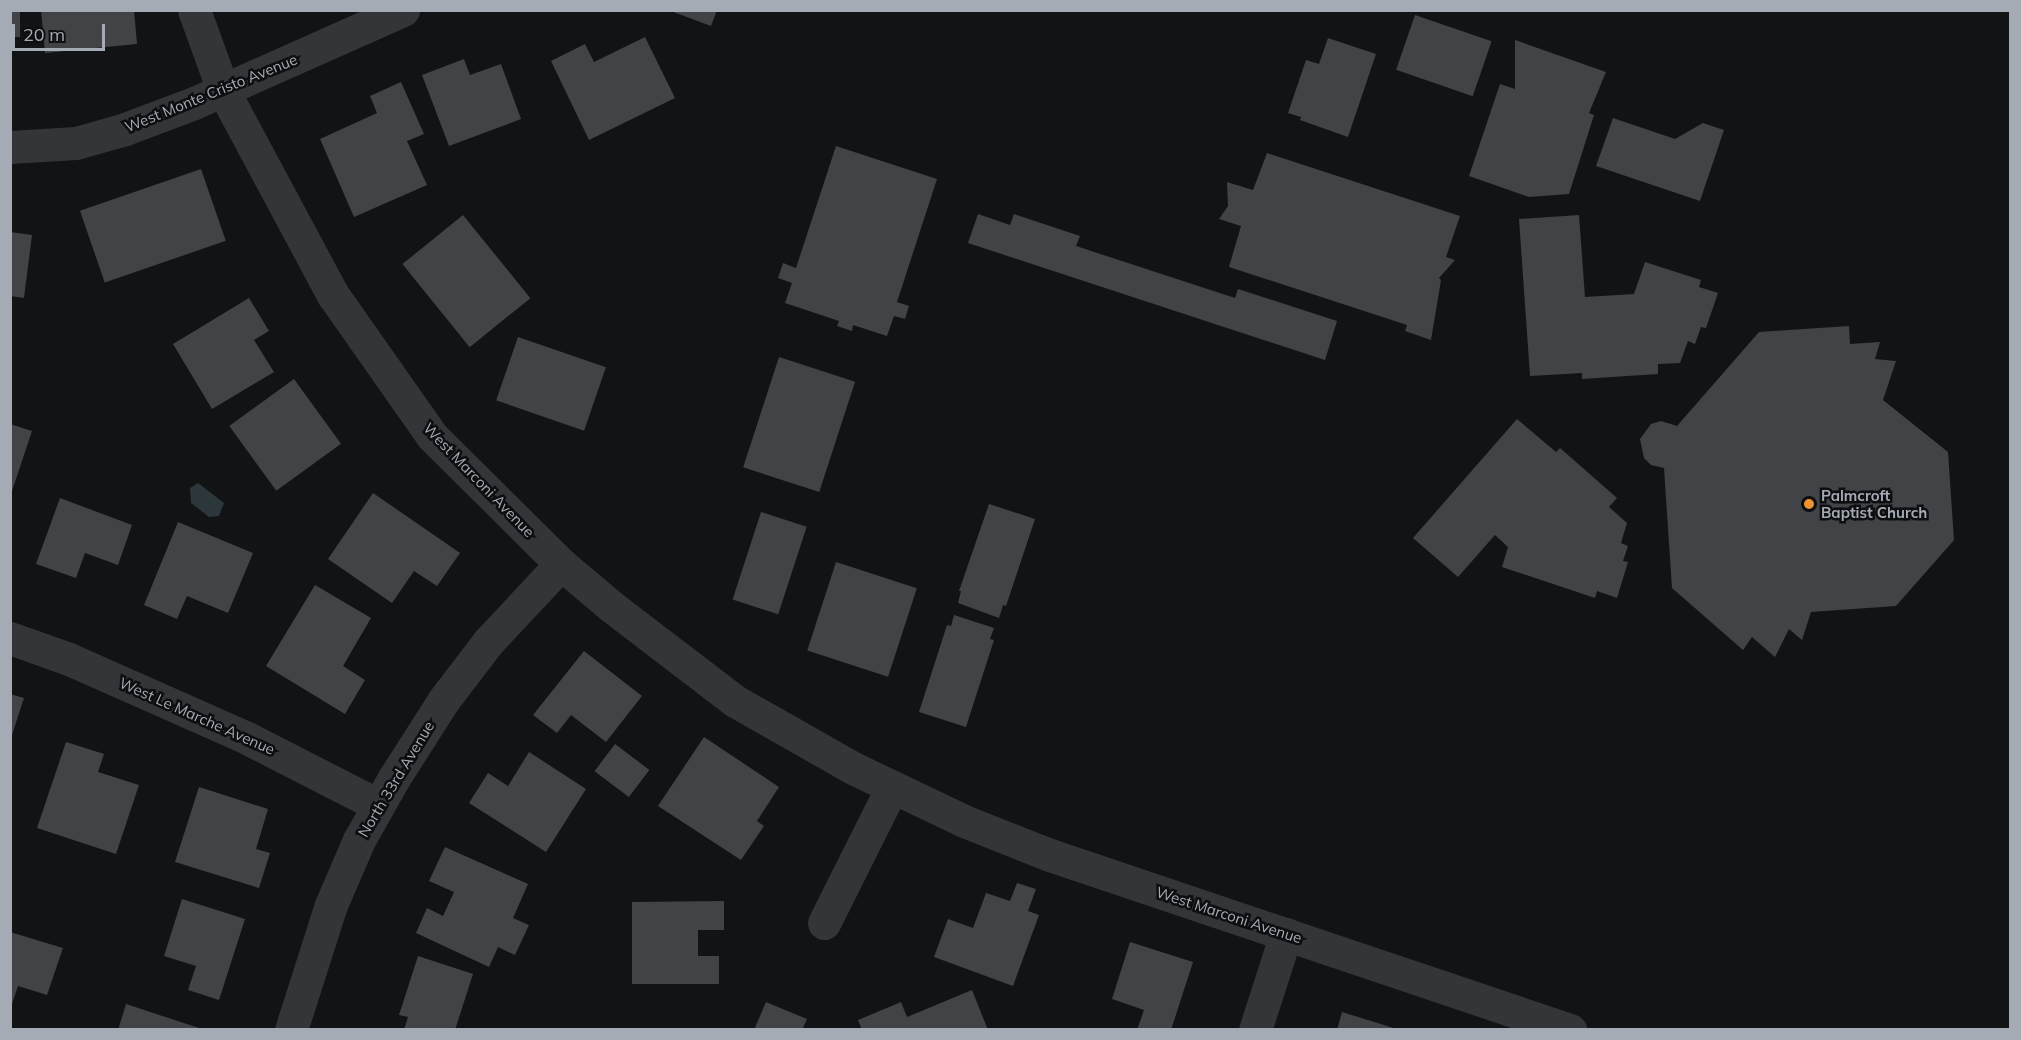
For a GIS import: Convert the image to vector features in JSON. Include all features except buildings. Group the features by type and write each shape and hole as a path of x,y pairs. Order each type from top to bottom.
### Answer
{"street":[{"name":"West Marconi Avenue","path":"194,10 223,90 333,295 426,426 561,564 612,607 735,701 852,768 892,788 964,821 1050,855 1570,1029"},
{"name":"West Monte Cristo Avenue","path":"10,147 76,143 125,129 223,90 403,10"},
{"name":"North 33rd Avenue","path":"291,1029 331,905 378,806 443,701 488,642 561,564"},
{"name":"West Le Marche Avenue","path":"10,638 69,659 247,738 378,806"},
{"path":"824,923 892,788"},
{"path":"1255,1029 1286,934"}],"shaded area":[{"path":"198,483 224,503 219,516 209,517 191,503 190,488"}],"place":[{"name":"Palmcroft Baptist Church","path":"1809,504"}]}
